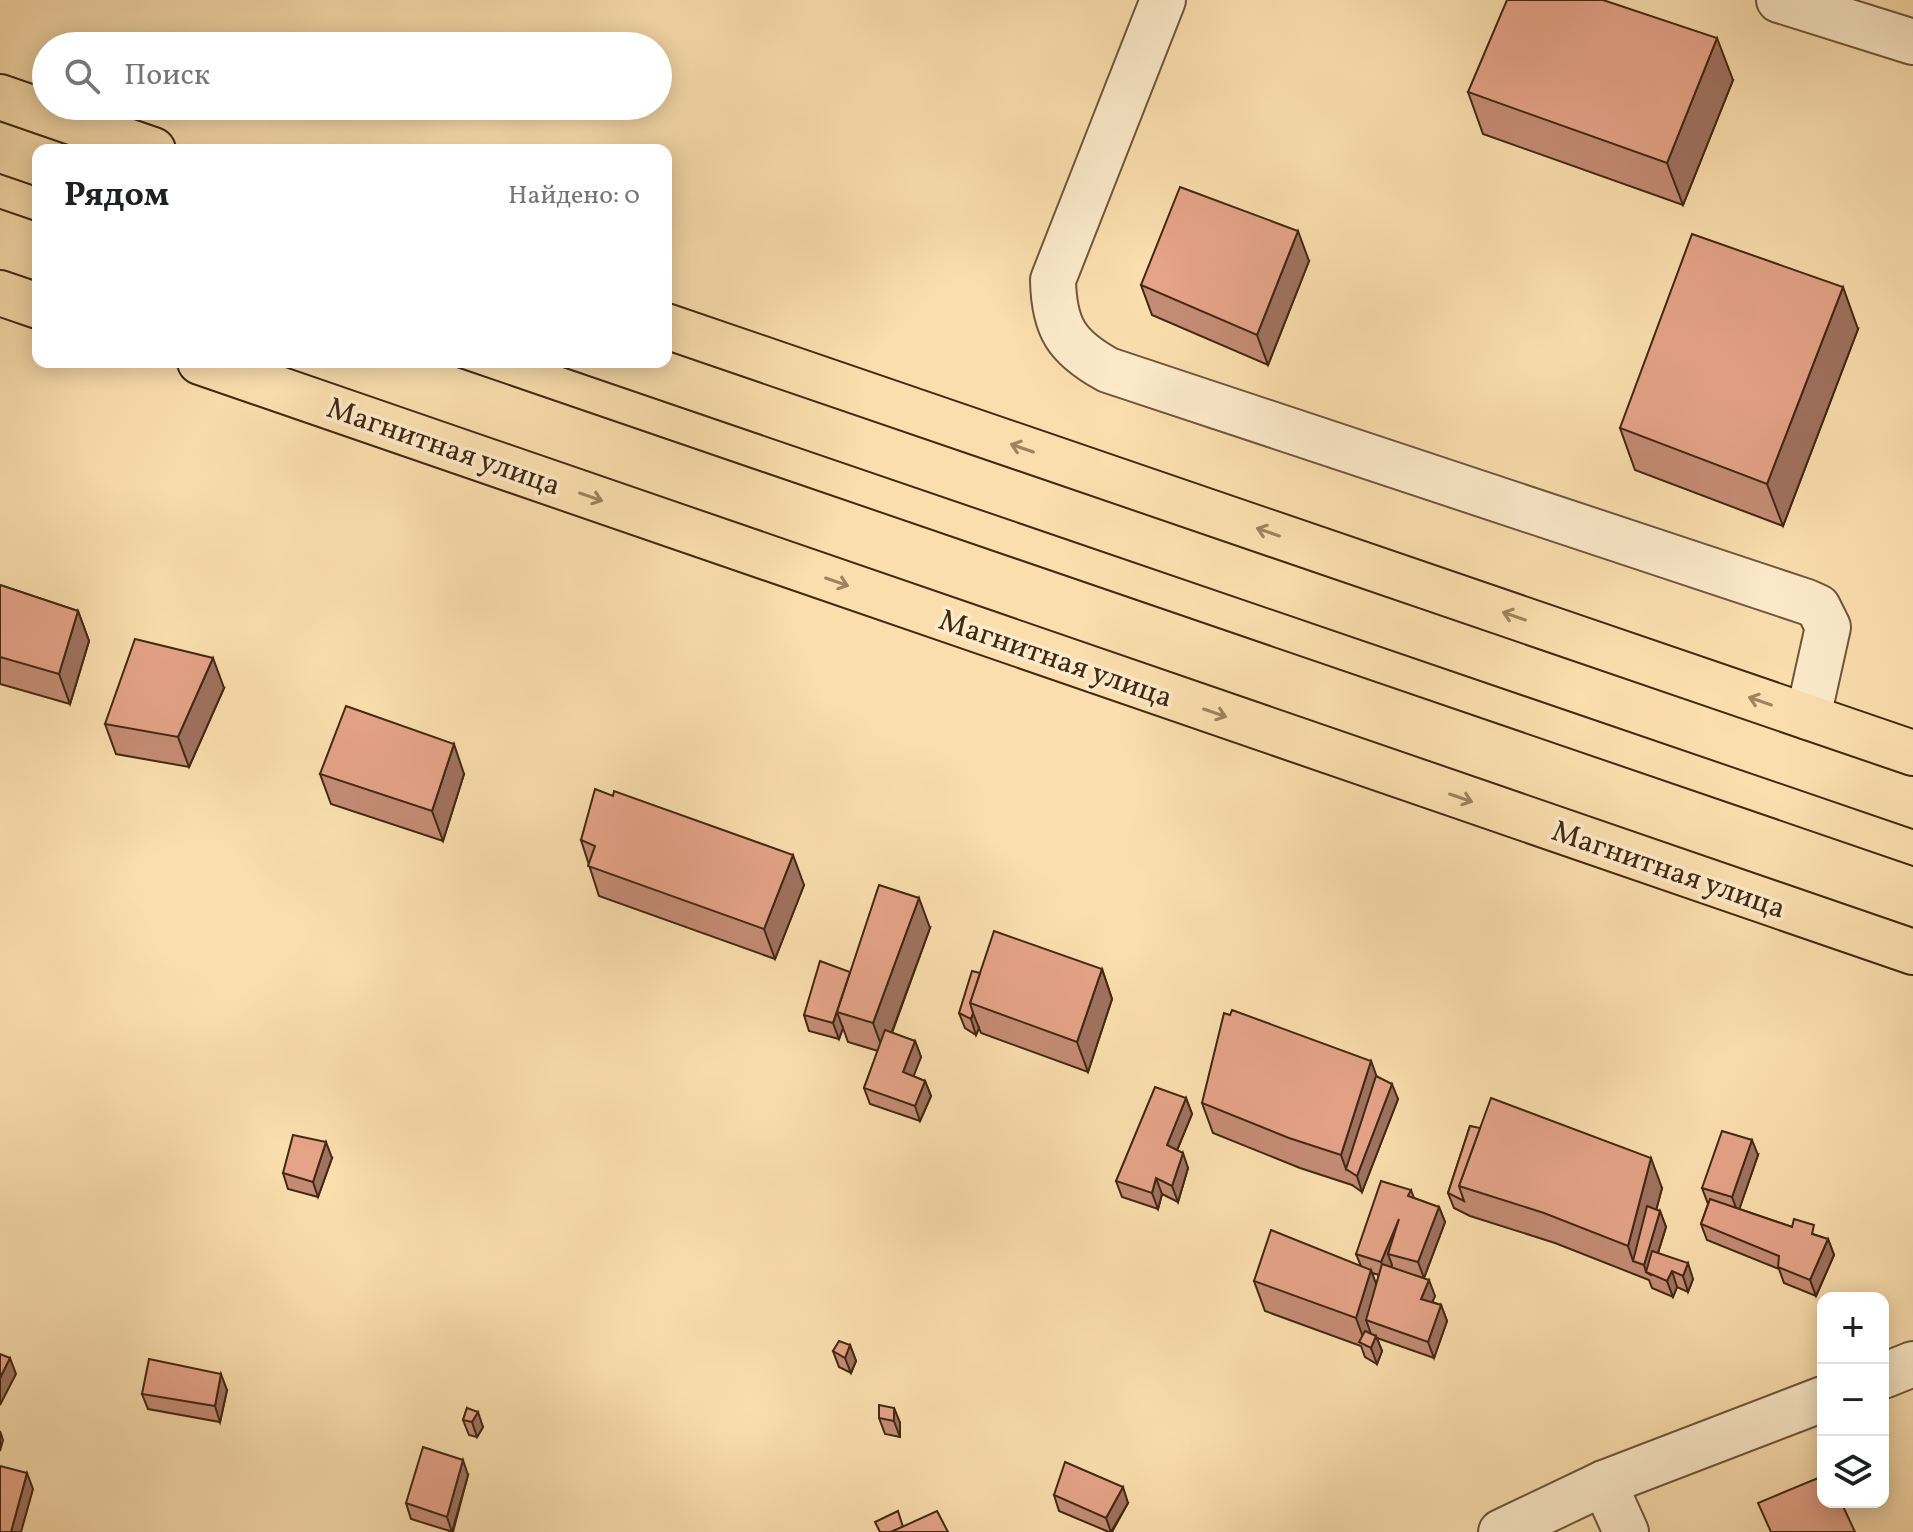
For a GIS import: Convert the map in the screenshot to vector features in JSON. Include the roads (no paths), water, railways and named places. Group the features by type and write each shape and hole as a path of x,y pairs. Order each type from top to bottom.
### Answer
{"main road":[{"path":"0,97 32,108"},
{"path":"66,120 136,144"},
{"path":"0,293 32,304"},
{"path":"672,328 1913,753"},
{"name":"Магнитная улица","path":"217,368 1913,952"}],"street":[{"path":"1163,0 1053,280 1053,308 1064,334 1083,356 1108,370 1818,607 1828,627 1808,717"},
{"path":"1779,0 1913,42"},
{"path":"1889,1374 1913,1364"},
{"path":"1501,1532 1604,1483 1817,1401"},
{"path":"1604,1483 1626,1532"}],"tram line":[{"path":"0,174 32,185"},
{"path":"0,209 32,220"},
{"path":"460,368 1913,866"},
{"path":"566,368 1913,829"}]}
